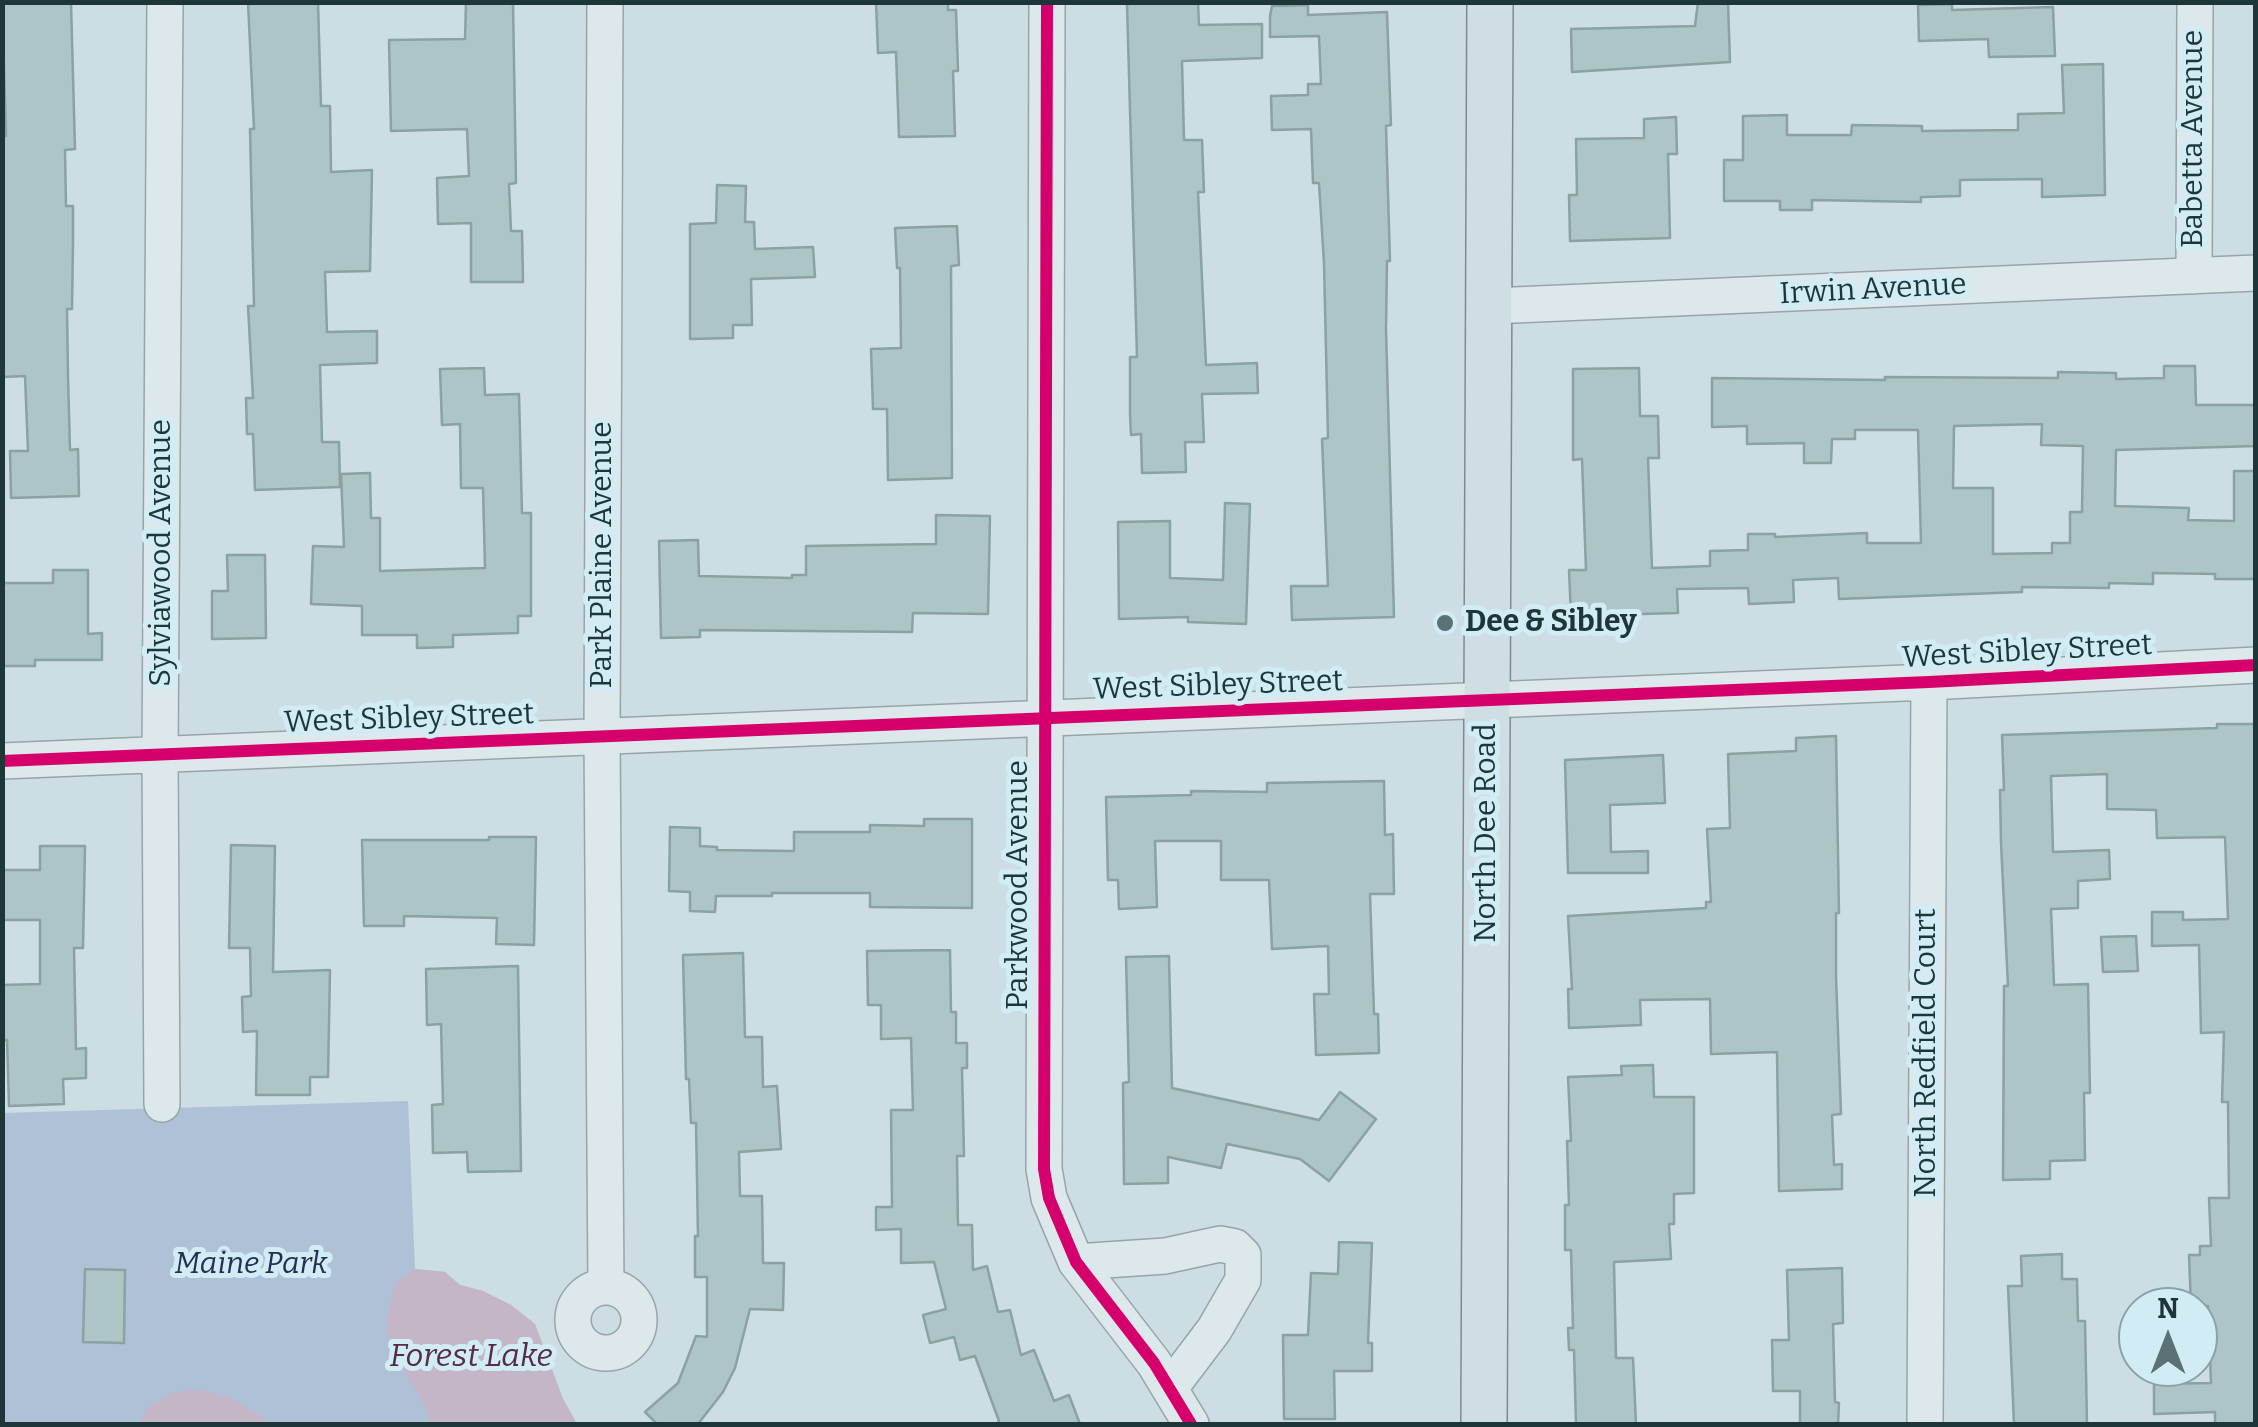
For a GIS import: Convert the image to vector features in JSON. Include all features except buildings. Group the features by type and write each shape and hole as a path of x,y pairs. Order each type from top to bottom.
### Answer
{"main road":[{"name":"North Dee Road","path":"1484,1424 1490,2"}],"street":[{"name":"Sylviawood Avenue","path":"162,1104 165,2"},
{"name":"Park Plaine Avenue","path":"606,2 602,736 606,1287"},
{"name":"Parkwood Avenue","path":"1047,2 1044,1169 1049,1198 1076,1262 1170,1388 1191,1424"},
{"name":"Babetta Avenue","path":"2194,2 2194,276"},
{"name":"Irwin Avenue","path":"1491,306 2256,273"},
{"name":"West Sibley Street","path":"2,761 1929,682 2256,665"},
{"name":"North Redfield Court","path":"1925,1424 1929,682"},
{"path":"1076,1262 1165,1256 1220,1244 1234,1247 1242,1255 1243,1280 1214,1330 1170,1388"}],"green space":[{"name":"Maine Park","path":"408,1101 415,1269 445,1272 460,1285 511,1305 535,1324 563,1399 577,1424 3,1424 2,1113"}],"water":[{"name":"Forest Lake","path":"415,1269 445,1272 460,1285 511,1305 535,1324 563,1399 577,1424 431,1424 386,1329 394,1284"},
{"path":"198,1390 230,1397 272,1424 138,1424 148,1408 174,1392"}],"cycle path":[{"path":"1047,2 1044,1169 1049,1198 1076,1262 1154,1363 1191,1424"},
{"path":"2,761 1929,682 2256,665"}],"place":[{"name":"Dee & Sibley","path":"1445,623"}]}
